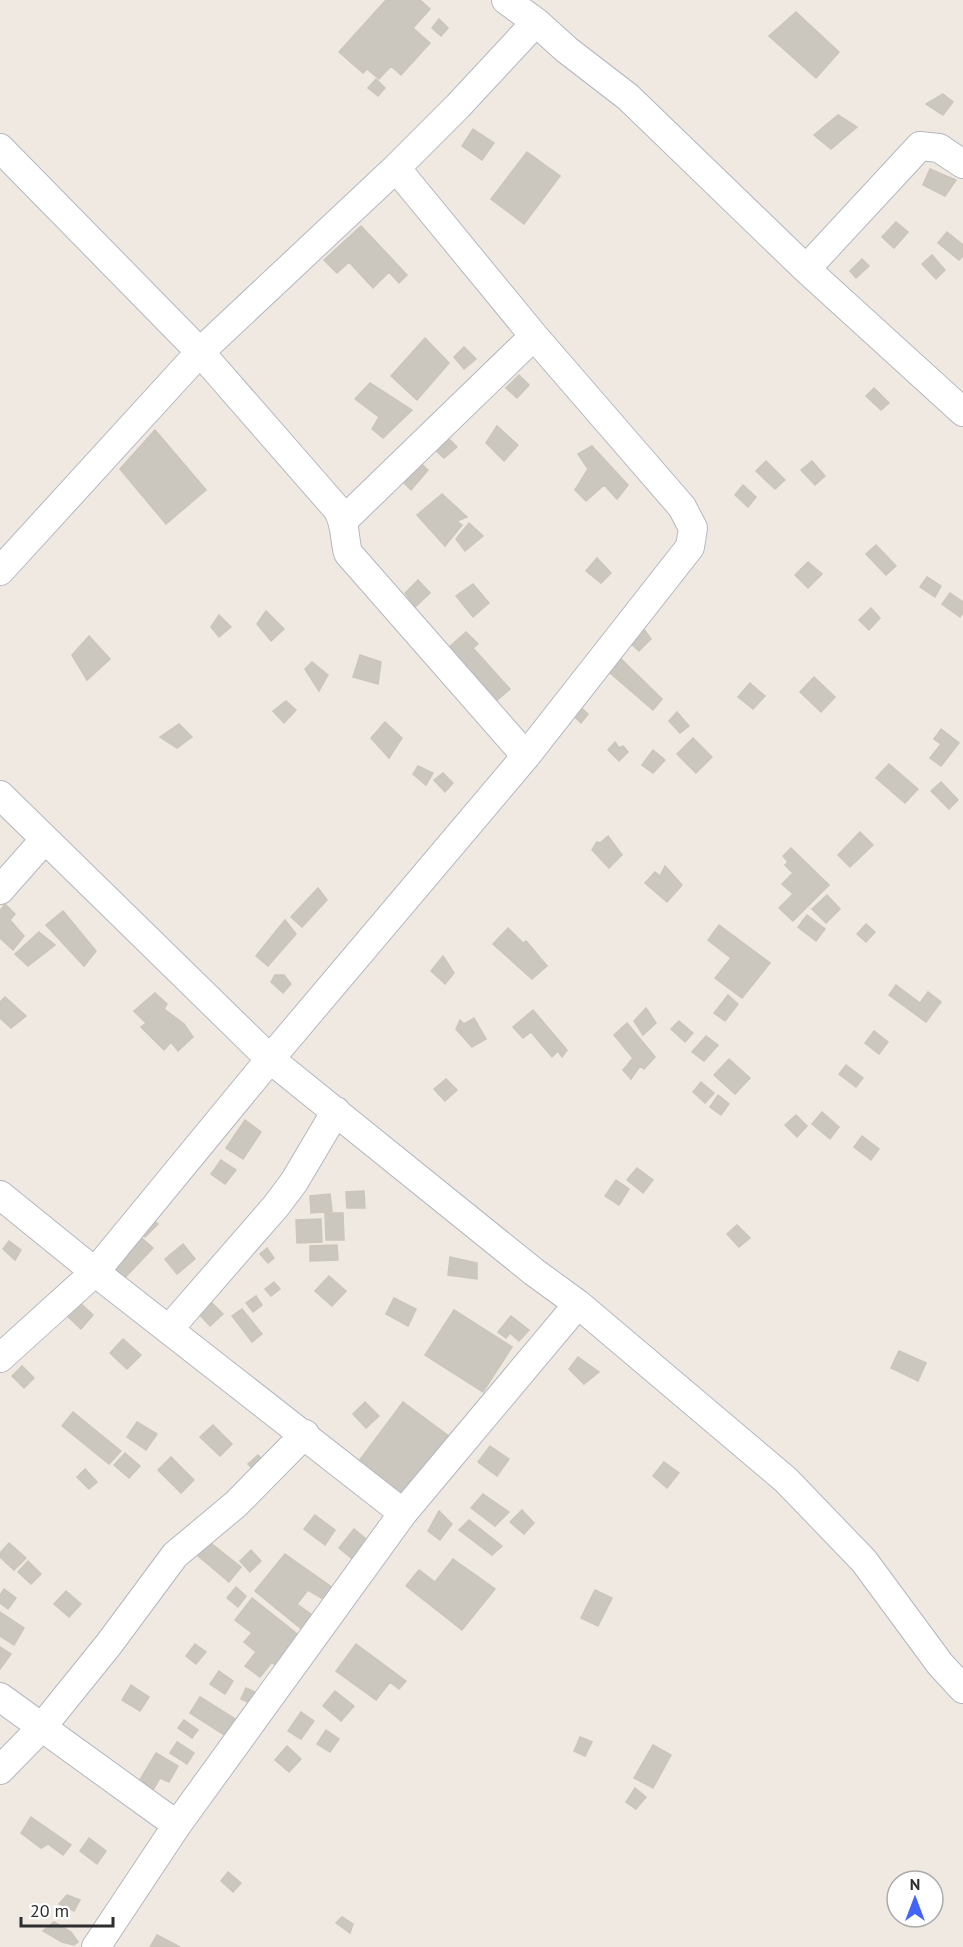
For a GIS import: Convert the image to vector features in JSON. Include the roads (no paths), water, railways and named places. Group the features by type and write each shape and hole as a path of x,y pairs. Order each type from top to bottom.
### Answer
{"street":[{"path":"506,0 628,97 806,269 963,412"},
{"path":"0,571 200,352 396,168 458,106 536,22"},
{"path":"806,269 920,146 939,148 963,164"},
{"path":"0,148 200,352 337,509 344,520 348,553 526,756"},
{"path":"0,1358 95,1272 270,1059 526,756 690,547 693,528 682,507 534,336 396,168"},
{"path":"344,520 534,336"},
{"path":"0,795 270,1059 534,1272 578,1304 786,1480 864,1561 940,1664 963,1689"},
{"path":"0,890 45,839"},
{"path":"169,1329 276,1206 294,1182 336,1111"},
{"path":"0,1195 403,1513"},
{"path":"96,1947 177,1825 403,1513 578,1304"},
{"path":"0,1770 42,1727 109,1644 176,1555 236,1504 305,1434"},
{"path":"0,1696 177,1825"}]}
